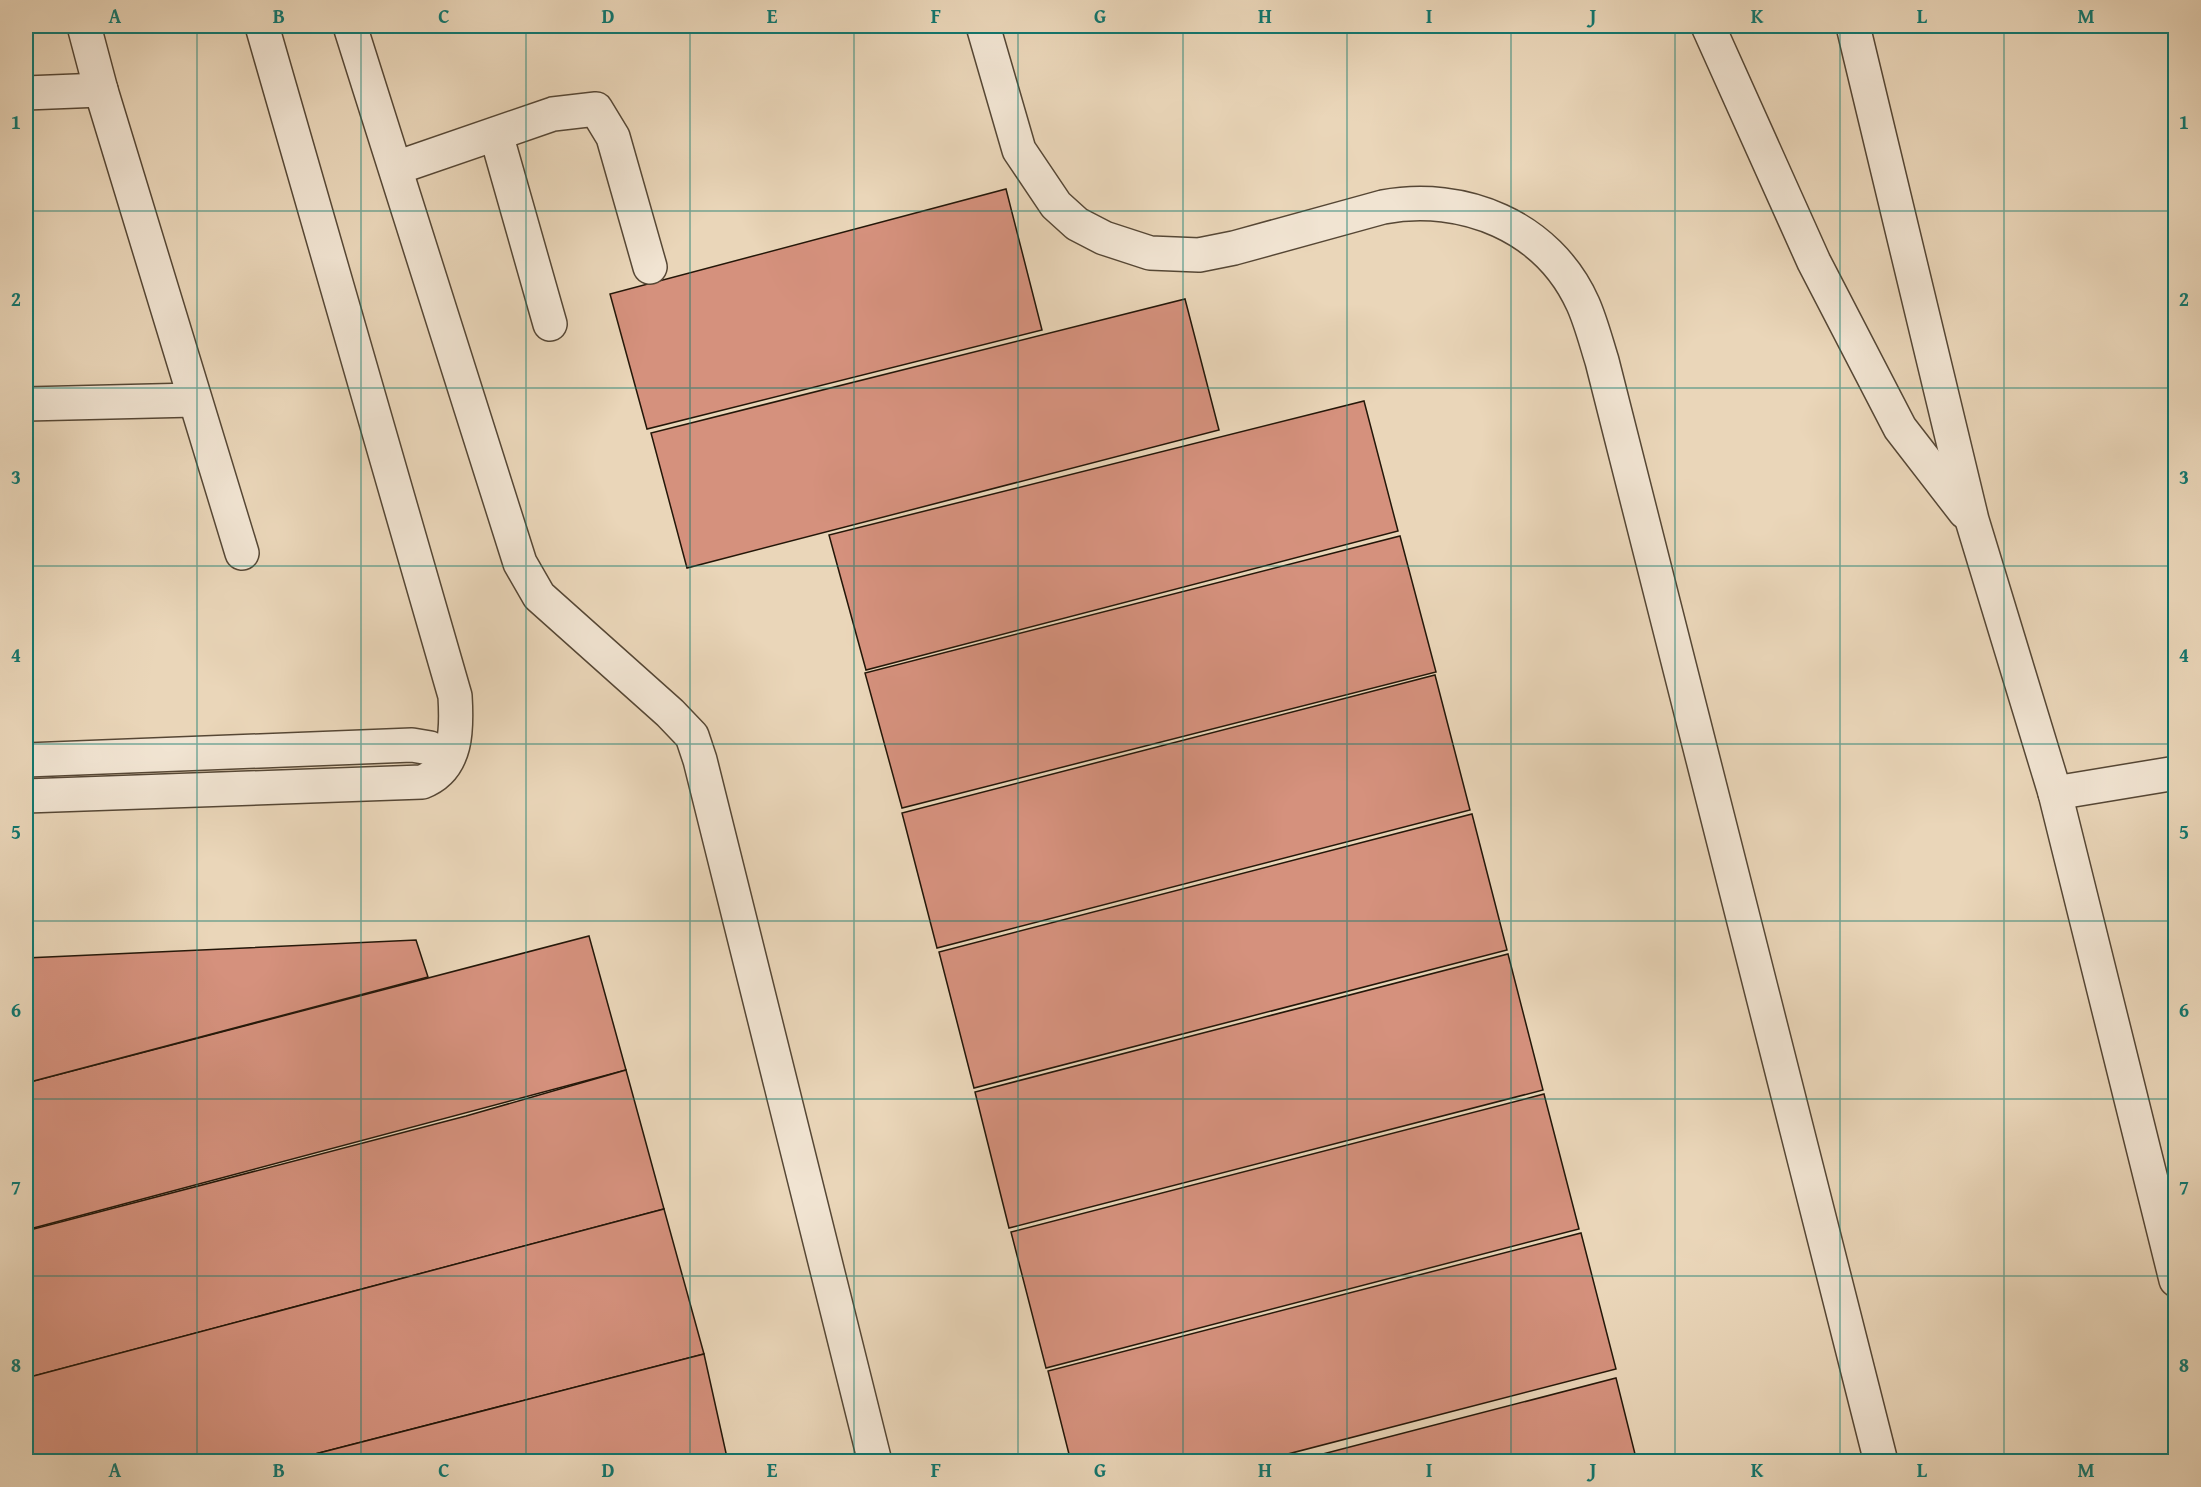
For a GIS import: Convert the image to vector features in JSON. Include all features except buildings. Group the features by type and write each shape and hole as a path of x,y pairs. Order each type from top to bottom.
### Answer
{"street":[{"path":"84,26 101,90 242,553"},
{"path":"26,796 422,782 437,773 448,757 457,731 455,696 262,26"},
{"path":"351,26 520,563 539,596 670,713 692,736 700,760 875,1461"},
{"path":"983,26 1019,150 1056,205 1077,224 1104,238 1150,253 1199,255 1234,248 1383,207 1405,203 1448,204 1506,221 1559,265 1573,286 1583,303 1602,361 1881,1461"},
{"path":"1708,26 1814,262 1900,428 1971,520"},
{"path":"1853,26 1971,520 2055,793 2175,1280"},
{"path":"26,93 101,90"},
{"path":"396,168 553,114 596,109 613,137 650,267"},
{"path":"496,134 550,324"},
{"path":"26,404 194,399"},
{"path":"26,760 412,746 430,748 448,757"},
{"path":"2055,793 2175,773"}]}
